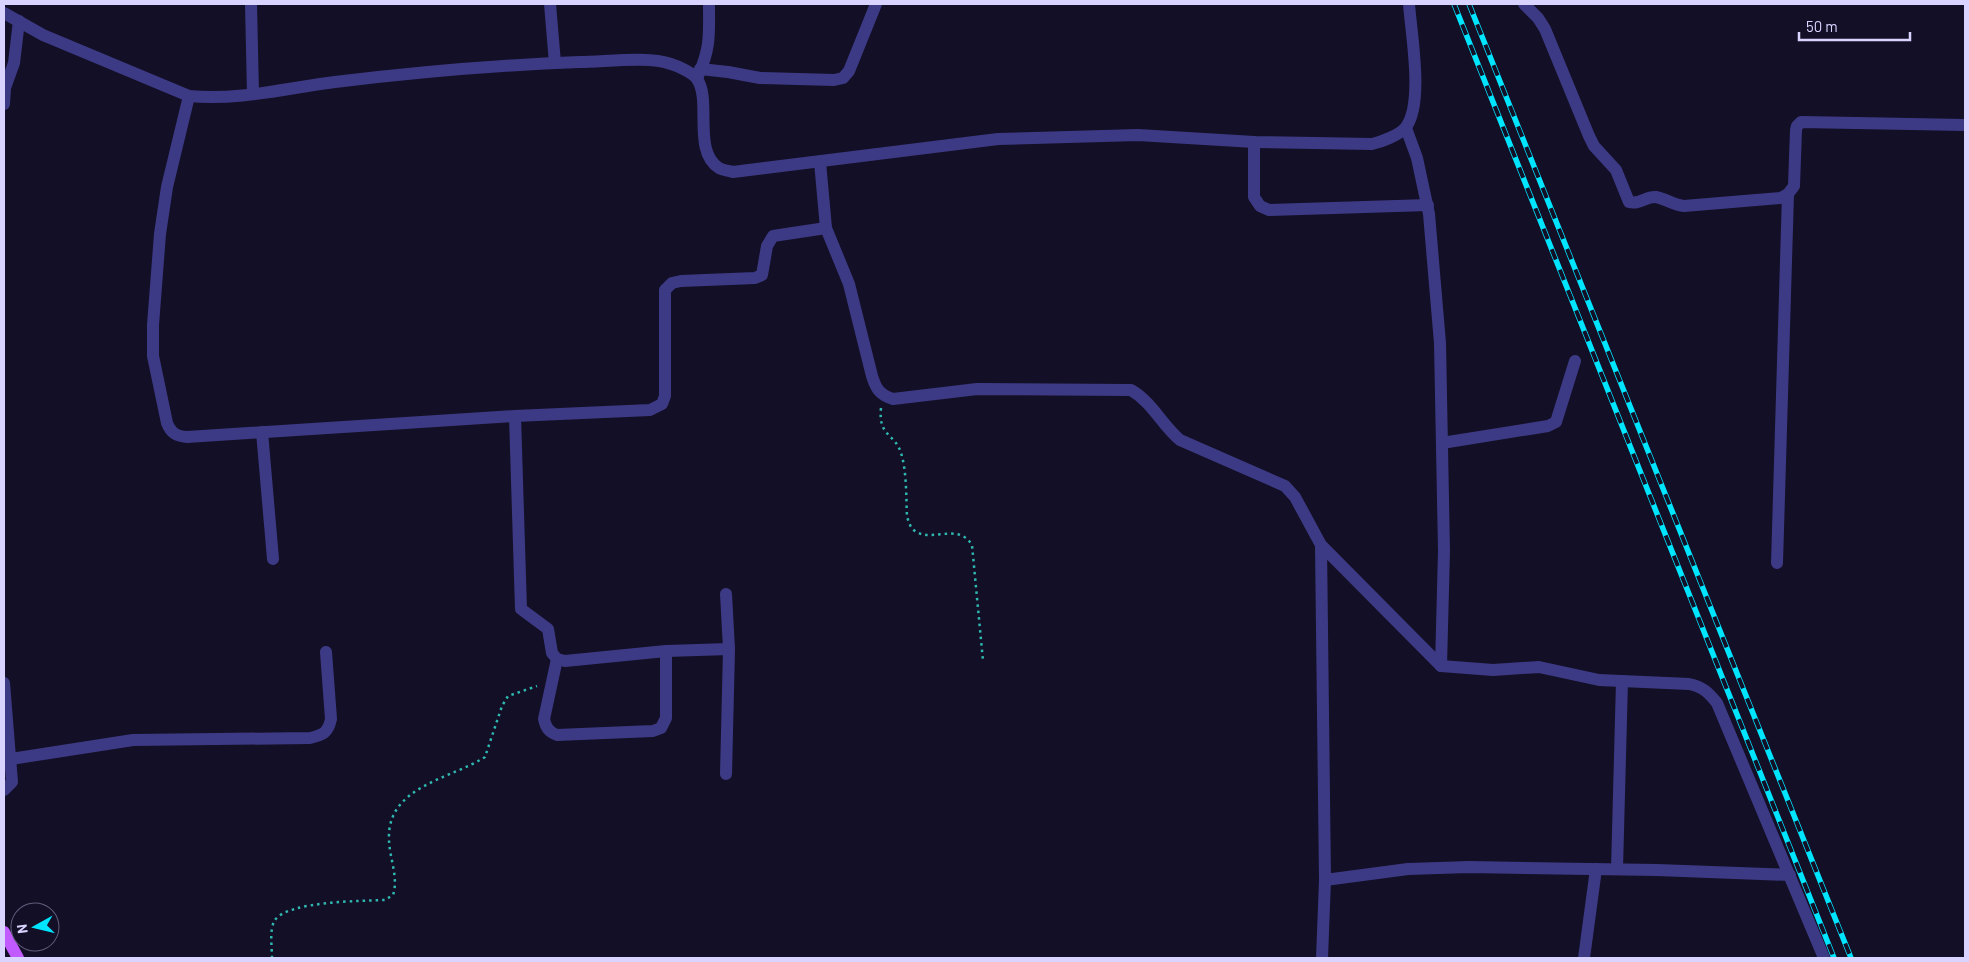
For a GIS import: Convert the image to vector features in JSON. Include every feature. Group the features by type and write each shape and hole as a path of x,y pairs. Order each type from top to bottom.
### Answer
{"main road":[{"path":"4,932 18,958"}],"street":[{"path":"251,4 252,94"},
{"path":"550,4 555,63"},
{"path":"709,4 709,44 707,54 698,74 704,136 708,155 718,168 733,172 998,139 1138,135 1254,142 1372,144 1385,141 1406,128"},
{"path":"4,13 43,35 189,96 208,98 416,72 555,63 654,60 698,74 728,72 760,78 834,80 843,78 849,71 876,4"},
{"path":"1408,4 1417,93 1406,128 1418,158 1428,205 1440,343 1444,551 1441,666"},
{"path":"1524,4 1538,18 1545,29 1594,146 1616,170 1629,202 1636,204 1657,197 1676,205 1684,206 1781,198 1788,194 1794,186 1796,130 1801,122 1965,125"},
{"path":"4,104 5,88 14,63 19,21"},
{"path":"189,96 168,187 160,234 153,325 153,356 167,423 171,432 178,436 650,410 662,404 665,396 663,300 665,290 672,283 680,281 755,278 762,275 767,246 772,236 826,228"},
{"path":"1254,142 1254,197 1260,206 1269,210 1428,205"},
{"path":"820,162 826,228 850,284 872,376 876,388 883,396 894,399 977,389 1131,390 1144,397 1170,432 1180,440 1285,486 1295,497 1321,545 1441,666 1493,670 1540,667 1599,680 1700,686 1717,703 1824,958"},
{"path":"1778,563 1788,194"},
{"path":"1442,443 1548,426 1556,422 1576,361"},
{"path":"515,416 521,609 548,629 552,653 557,659 566,660 666,651 729,649"},
{"path":"262,432 273,559"},
{"path":"1321,545 1326,880 1322,958"},
{"path":"726,594 729,649 726,774"},
{"path":"557,659 544,719 546,727 551,732 557,735 653,731 662,728 666,718 666,651"},
{"path":"11,759 133,740 310,738 322,736 329,729 331,719 326,652"},
{"path":"1617,869 1622,681"},
{"path":"4,683 12,782 4,790"},
{"path":"1326,880 1417,868 1469,866 1790,875"},
{"path":"1584,958 1596,869"}],"path":[{"path":"883,396 882,425 899,446 902,456 907,517 910,525 915,531 924,534 960,534 967,537 972,545 983,661"},
{"path":"272,958 272,926 276,918 281,915 316,904 385,900 393,895 396,888 389,827 392,818 407,796 417,789 485,757 502,706 508,696 552,681"}],"railway":[{"path":"1454,4 1834,958"},
{"path":"1469,4 1851,958"}]}
